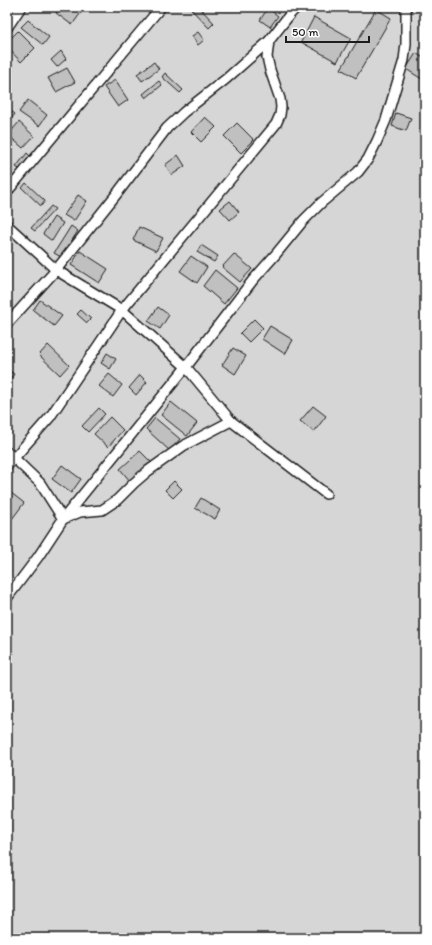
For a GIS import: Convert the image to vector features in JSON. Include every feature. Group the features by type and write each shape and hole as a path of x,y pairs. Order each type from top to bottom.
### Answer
{"street":[{"path":"7,28 21,7"},
{"path":"7,192 161,7"},
{"path":"7,324 56,270 167,128 269,41 297,7"},
{"path":"7,598 64,520 302,220 358,172 368,159 386,120 404,60 406,44 406,7"},
{"path":"7,466 11,455 50,417 122,310 276,124 280,115 281,107 267,57 269,41"},
{"path":"7,225 56,270 122,310 186,367 231,421 326,494"},
{"path":"64,520 80,512 102,510 117,500 148,471 183,446 231,421"},
{"path":"11,455 40,483 64,520"}],"shaded area":[{"path":"7,7 425,7 425,938 7,938"}],"building":[{"path":"60,7 85,7 72,25 56,13"},
{"path":"132,7 142,7 138,12"},
{"path":"199,7 214,23 209,28 190,8"},
{"path":"268,8 278,16 270,27 260,20"},
{"path":"376,9 391,18 356,78 341,69"},
{"path":"314,17 351,38 337,62 301,42"},
{"path":"28,20 49,37 43,45 21,27"},
{"path":"18,31 35,48 21,62 7,47 7,42"},
{"path":"198,32 204,40 198,45 192,36"},
{"path":"61,51 66,59 57,67 51,60"},
{"path":"416,53 425,59 425,81 406,69"},
{"path":"154,62 159,69 142,81 137,74"},
{"path":"67,68 75,82 56,92 48,78"},
{"path":"165,73 183,90 180,93 162,77"},
{"path":"115,80 128,100 118,107 104,87"},
{"path":"159,81 162,85 146,98 143,94"},
{"path":"28,100 47,115 39,126 19,112"},
{"path":"7,108 15,114 7,124"},
{"path":"396,113 411,118 406,131 392,126"},
{"path":"205,117 216,127 201,142 191,132"},
{"path":"19,122 34,136 23,148 8,135"},
{"path":"237,123 254,140 241,153 224,136"},
{"path":"7,148 12,152 7,159"},
{"path":"27,153 31,157 21,170 16,167"},
{"path":"178,155 185,166 172,175 165,165"},
{"path":"26,183 45,201 41,206 22,188"},
{"path":"78,195 87,201 74,221 64,215"},
{"path":"230,201 239,212 230,220 220,209"},
{"path":"51,206 55,209 35,231 31,228"},
{"path":"54,217 63,223 52,241 43,234"},
{"path":"71,226 78,231 61,257 54,253"},
{"path":"139,227 163,238 156,251 133,240"},
{"path":"201,245 218,256 214,262 197,252"},
{"path":"80,251 108,269 99,283 71,265"},
{"path":"234,254 252,269 240,282 222,267"},
{"path":"191,256 207,267 197,283 180,271"},
{"path":"215,270 237,288 224,304 203,286"},
{"path":"40,300 62,316 54,326 33,310"},
{"path":"158,307 169,315 160,329 148,321"},
{"path":"81,310 91,319 87,323 77,314"},
{"path":"254,319 263,328 249,342 240,333"},
{"path":"270,326 293,340 285,354 262,339"},
{"path":"48,345 69,365 60,375 39,355"},
{"path":"233,348 246,356 235,374 222,365"},
{"path":"107,353 116,359 110,369 101,363"},
{"path":"7,369 14,374 7,384"},
{"path":"109,374 122,385 113,397 99,386"},
{"path":"140,375 147,382 136,395 129,388"},
{"path":"171,402 197,423 187,436 161,415"},
{"path":"313,406 326,416 314,432 300,421"},
{"path":"99,408 105,414 88,432 82,426"},
{"path":"110,417 123,430 108,447 94,434"},
{"path":"155,418 180,439 170,451 146,429"},
{"path":"140,451 151,462 130,481 120,469"},
{"path":"62,465 81,479 71,493 52,479"},
{"path":"174,481 182,489 173,498 165,490"},
{"path":"10,492 24,503 9,523 7,521 7,496"},
{"path":"201,498 220,510 215,519 195,508"}]}
